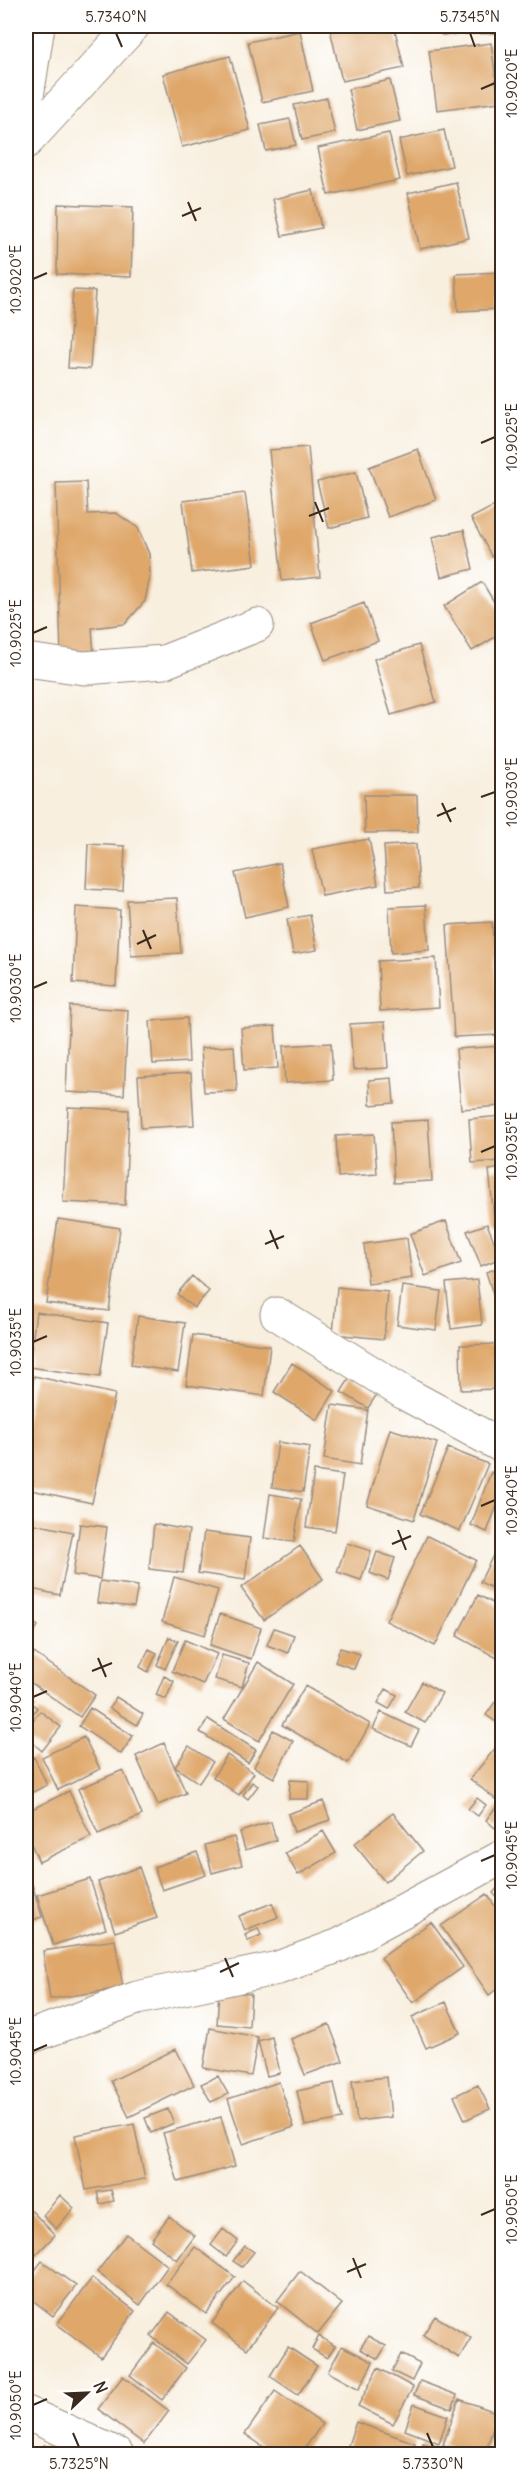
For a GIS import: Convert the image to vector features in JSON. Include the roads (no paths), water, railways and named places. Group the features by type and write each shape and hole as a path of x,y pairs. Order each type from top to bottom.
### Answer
{"street":[{"path":"26,103 39,26"},
{"path":"26,142 133,26"},
{"path":"26,660 84,668 164,662 257,626"},
{"path":"277,1314 406,1394 502,1446"},
{"path":"26,2038 137,1998 278,1968 340,1945 502,1857"},
{"path":"26,2413 117,2454"}]}
